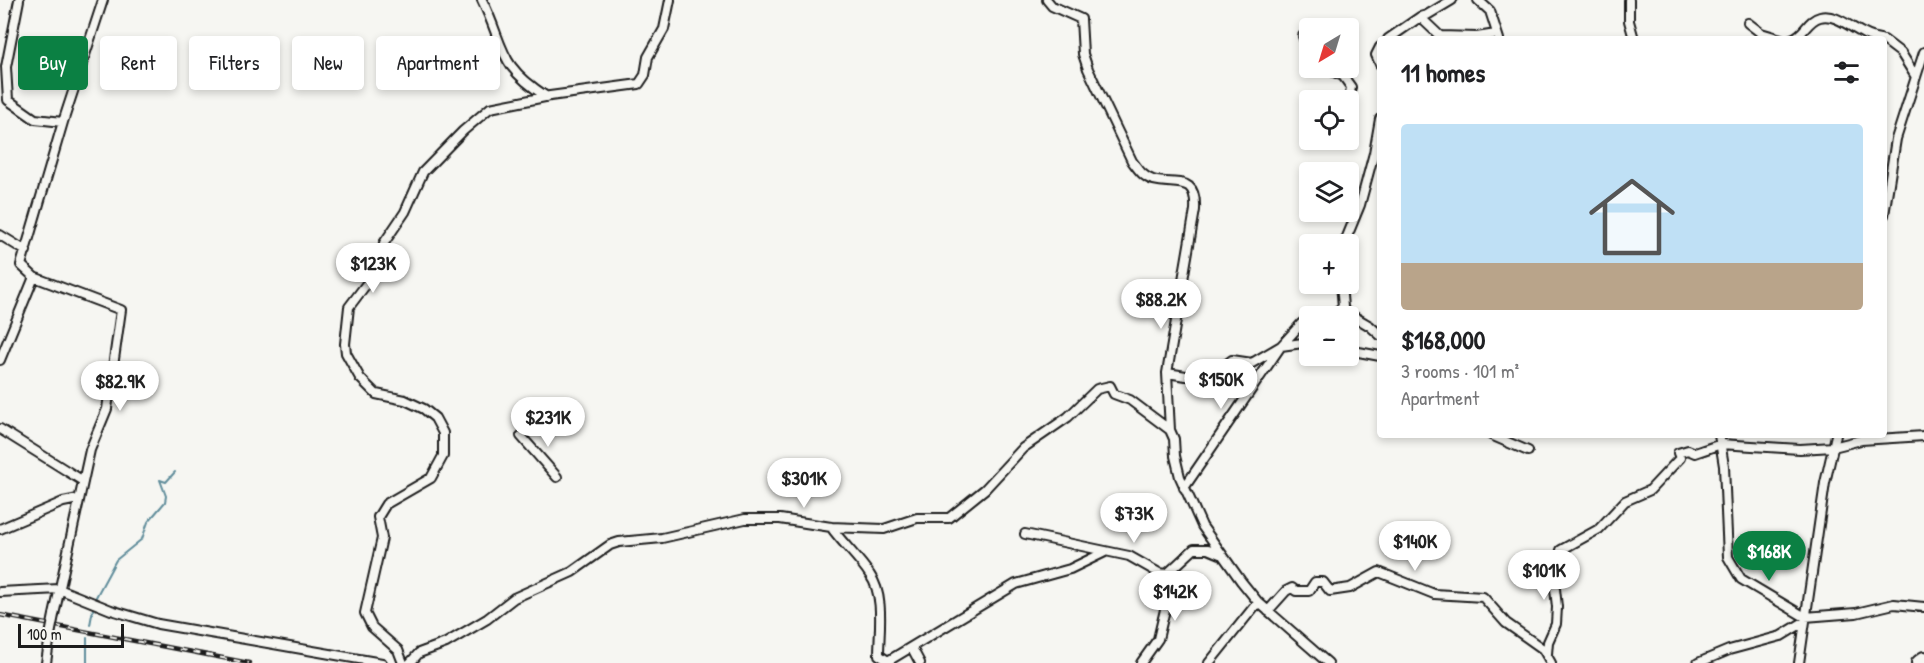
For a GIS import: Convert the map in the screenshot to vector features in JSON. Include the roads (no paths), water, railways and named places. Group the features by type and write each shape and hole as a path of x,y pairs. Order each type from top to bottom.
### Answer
{"highway":[{"path":"1919,663 1924,659"}],"street":[{"path":"19,0 6,67 8,100 35,119 63,122"},
{"path":"46,663 78,499 90,450 107,409 121,310 34,277 21,265 63,122 103,0"},
{"path":"482,0 496,40 512,69 528,85 547,97"},
{"path":"404,663 398,650 367,621 365,613 382,538 378,517 386,504 431,478 443,456 443,433 435,418 424,409 405,400 376,394 360,378 346,353 349,307 380,266 384,243 405,212 423,172 432,160 490,108 639,84 645,75 648,57 664,29 670,0"},
{"path":"1047,0 1052,6 1081,19 1083,54 1137,168 1151,180 1177,181 1187,184 1193,191 1195,210 1167,373 1170,430 1184,488 1202,526 1258,602 1328,663"},
{"path":"1394,36 1420,17 1452,0"},
{"path":"1478,0 1490,12 1497,36"},
{"path":"1628,0 1629,21 1633,36"},
{"path":"1798,36 1814,19 1827,16 1839,20 1863,36"},
{"path":"1420,17 1440,36"},
{"path":"1748,23 1761,33 1771,36"},
{"path":"1887,43 1901,53 1916,77"},
{"path":"1887,196 1896,139 1924,52"},
{"path":"1348,234 1360,205 1377,136"},
{"path":"0,235 26,251"},
{"path":"0,360 34,277"},
{"path":"1359,320 1377,332"},
{"path":"1184,488 1281,346 1299,326"},
{"path":"1167,373 1186,376 1212,375 1232,360 1252,363 1281,346 1299,344"},
{"path":"1359,352 1377,355"},
{"path":"410,663 419,653 446,643 487,619 527,591 572,572 610,545 662,538 745,519 780,519 831,527 884,529 917,518 950,518 984,489 1023,447 1068,417 1097,389 1110,386 1114,394 1130,400 1170,430"},
{"path":"0,429 83,481"},
{"path":"520,436 557,477"},
{"path":"1551,663 1547,654 1548,642 1556,624 1554,580 1561,550 1599,529 1625,501 1650,490 1680,458 1678,453 1688,450 1695,453 1720,439 1800,449 1833,447 1861,440 1924,436"},
{"path":"1498,438 1528,451"},
{"path":"1798,663 1835,438"},
{"path":"1720,439 1724,465 1724,524 1728,557 1732,568 1752,587 1805,620"},
{"path":"0,529 63,502 78,499"},
{"path":"831,527 845,548 871,576 879,599 879,655 888,661 1016,584 1070,569 1105,552"},
{"path":"1025,534 1129,556 1159,573 1167,573 1194,549 1208,549 1222,555"},
{"path":"1268,611 1286,591 1292,588 1296,591 1309,591 1315,582 1323,582 1330,591 1341,590 1379,572 1434,594 1483,597 1506,623 1547,654"},
{"path":"1141,663 1158,639 1168,597 1167,573"},
{"path":"0,592 59,589 158,624 382,663"},
{"path":"1209,663 1258,602"},
{"path":"1698,663 1729,650 1781,636 1805,620 1856,613 1901,603 1924,607"},
{"path":"912,648 920,663"}],"waterway":[{"path":"96,597 116,560 142,539 148,522 165,502 166,496 160,480 166,482 175,472"},
{"path":"90,625 93,609"},
{"path":"87,638 87,663"}],"railway":[{"path":"0,615 249,663"}]}
